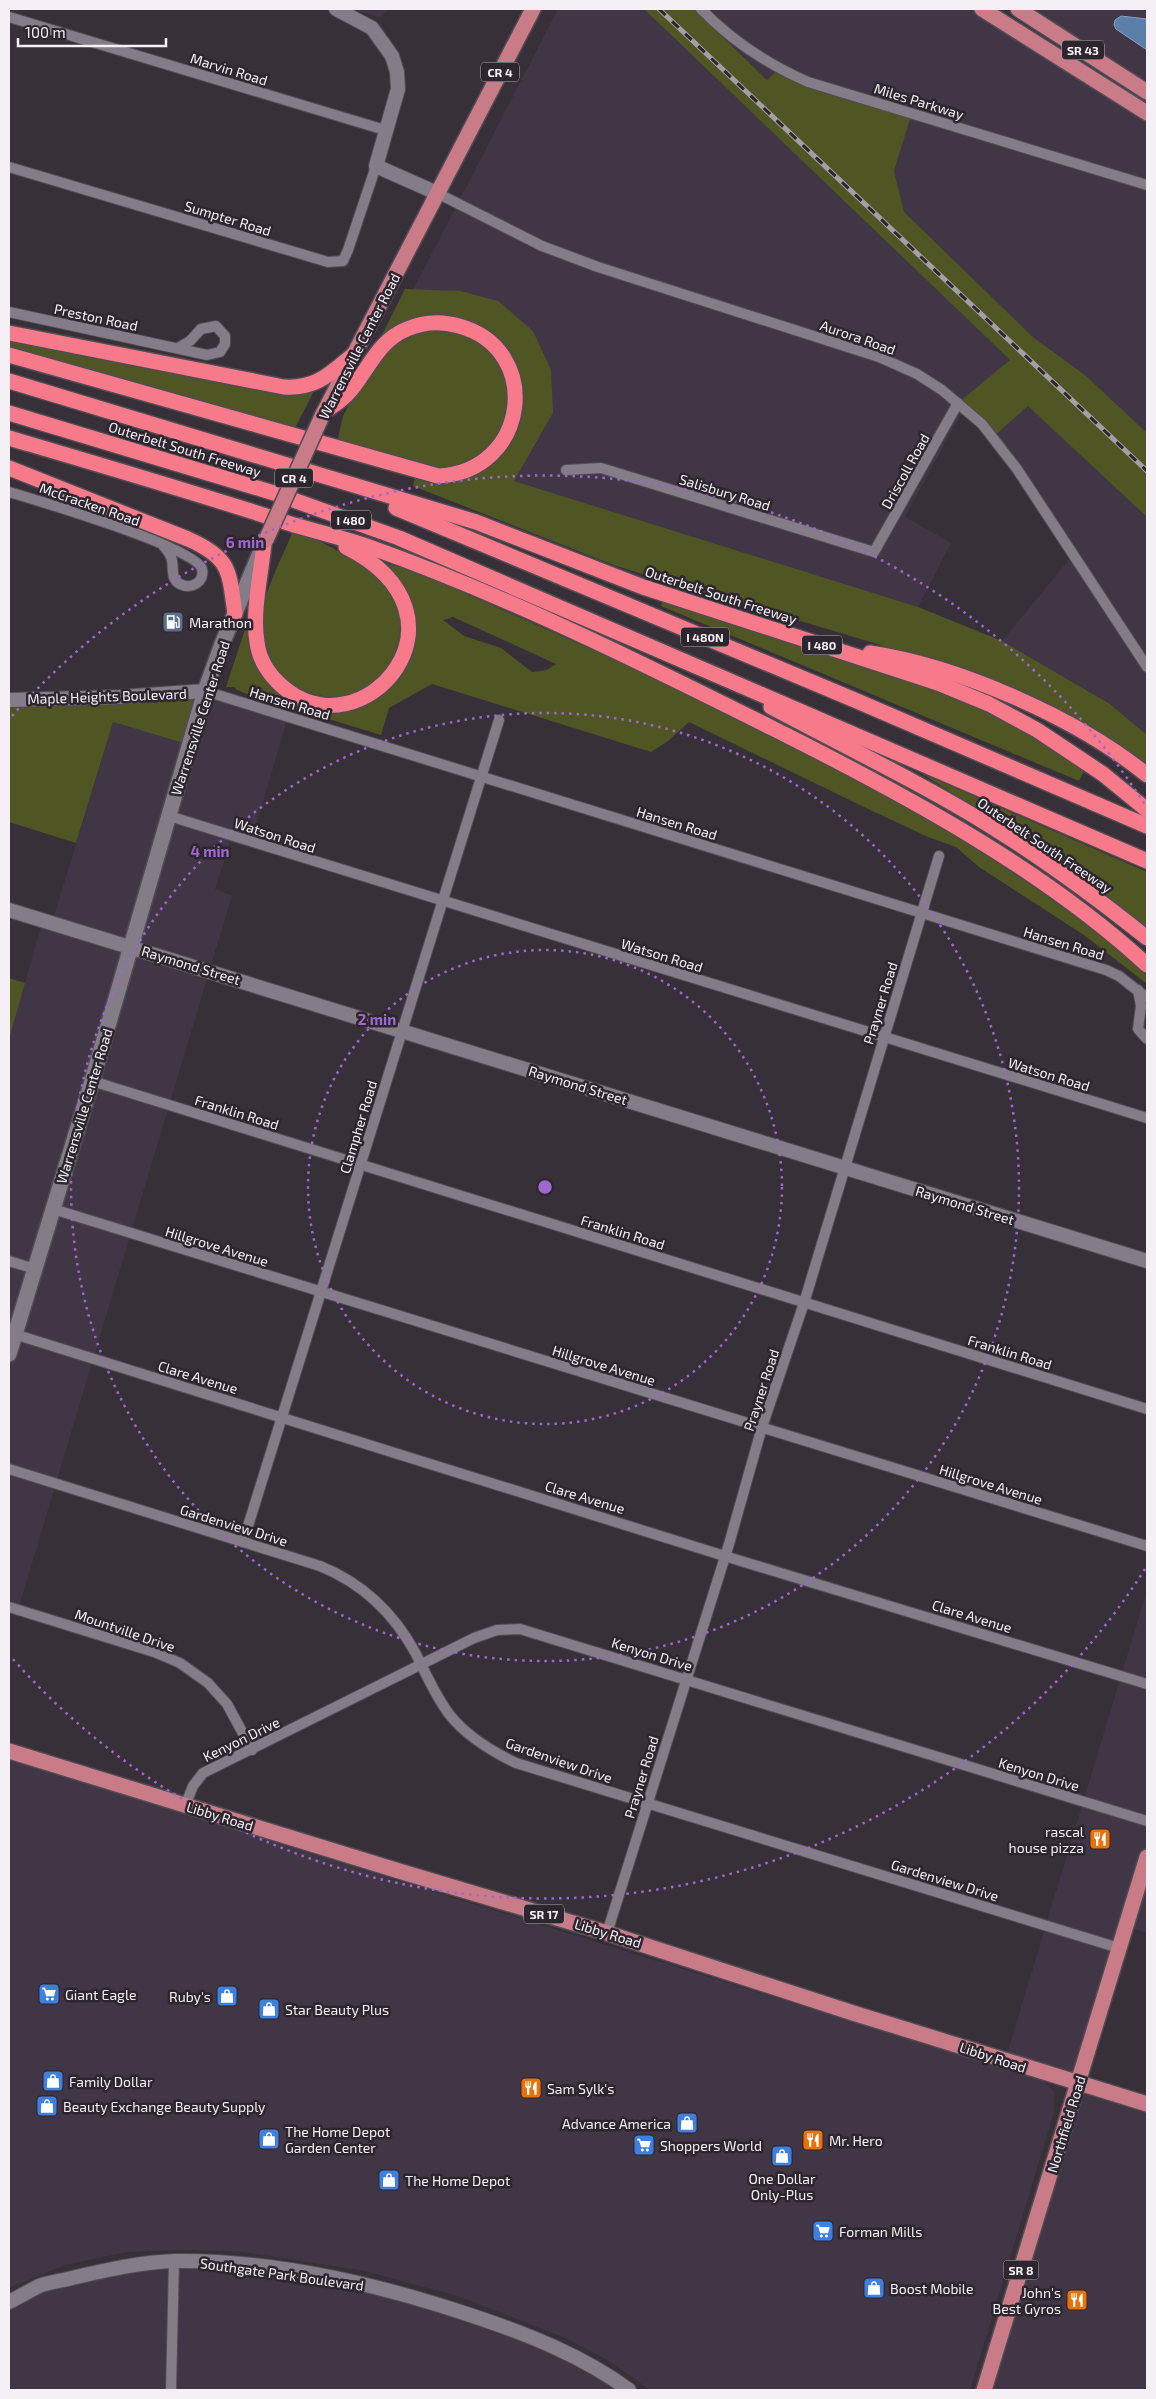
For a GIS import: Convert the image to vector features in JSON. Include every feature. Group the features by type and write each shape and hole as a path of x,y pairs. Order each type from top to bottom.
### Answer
{"highway":[{"path":"9,355 438,476 452,476 478,466 502,444 514,415 514,385 503,358 496,348 477,333 450,324 420,325 397,334 387,342 342,401 324,414"},
{"path":"9,333 250,382 295,388 320,382 354,355"},
{"name":"Outerbelt South Freeway","path":"9,381 476,522 619,579 938,683 996,708 1037,730 1082,759 1147,810"},
{"name":"Outerbelt South Freeway","path":"9,413 235,480 372,527 470,567 1147,861"},
{"path":"9,438 368,546 475,588 704,694 831,758 933,813 1025,872 1081,911 1147,965"},
{"path":"9,468 188,539 213,552 225,565 229,576 235,614"},
{"name":"Outerbelt South Freeway","path":"319,476 858,701 1147,826"},
{"path":"265,542 256,630 260,654 270,673 288,690 299,697 317,703 332,704 362,699 388,680 401,659 408,632 404,603 396,587 376,566 361,555 299,526"},
{"path":"825,646 900,657 1008,695 1053,715 1095,738 1147,775"},
{"name":"Outerbelt South Freeway","path":"682,660 896,772 981,820 1068,878 1147,938"}],"main road":[{"name":"Warrensville Center Road","path":"9,1354 92,1081 205,691 265,542 324,414 533,9"},
{"name":"SR 43","path":"982,9 1147,113"},
{"name":"SR 43","path":"1018,9 1147,92"},
{"name":"Libby Road","path":"9,1751 185,1806 607,1932 1078,2084 1147,2104"},
{"name":"Northfield Road","path":"984,2390 1147,1857"}],"street":[{"path":"336,9 372,28 392,56 397,72 398,89 376,166 439,194"},
{"name":"Miles Parkway","path":"701,9 750,49 808,82 1147,185"},
{"name":"Marvin Road","path":"9,17 385,130"},
{"name":"Sumpter Road","path":"9,167 336,263 343,261 348,250 376,166"},
{"name":"Aurora Road","path":"439,194 542,246 598,267 879,357 917,374 958,403 982,424 1017,468 1147,667"},
{"name":"Preston Road","path":"9,312 178,348"},
{"name":"Driscoll Road","path":"874,552 958,403"},
{"name":"Salisbury Road","path":"566,470 601,468 874,552"},
{"name":"McCracken Road","path":"9,492 83,514 162,544 200,563 202,578 198,583 182,586 176,582 171,556 162,544"},
{"name":"Maple Heights Boulevard","path":"9,700 119,697 205,691"},
{"name":"Hansen Road","path":"205,691 1106,970 1137,989 1147,998"},
{"name":"Clampher Road","path":"243,1542 499,720"},
{"name":"Watson Road","path":"169,816 443,903 1147,1118"},
{"name":"Prayner Road","path":"607,1932 725,1556 762,1427 804,1303 939,856"},
{"name":"Raymond Street","path":"9,910 1147,1261"},
{"path":"1137,989 1141,1006 1138,1029 1147,1039"},
{"name":"Franklin Road","path":"92,1081 1147,1409"},
{"name":"Hillgrove Avenue","path":"53,1209 1147,1546"},
{"path":"9,1261 35,1269"},
{"name":"Clare Avenue","path":"14,1334 725,1556 1147,1684"},
{"name":"Gardenview Drive","path":"9,1470 320,1566 353,1582 380,1604 406,1636 436,1695 450,1715 464,1730 497,1754 530,1768 1119,1948"},
{"name":"Mountville Drive","path":"9,1607 154,1652 180,1663 208,1683 227,1704 252,1750"},
{"name":"Kenyon Drive","path":"185,1806 192,1786 203,1773 474,1638 497,1630 520,1629 1147,1821"},
{"path":"171,2390 174,2261"},
{"name":"Southgate Park Boulevard","path":"9,2302 39,2286 83,2275 128,2266 174,2261 214,2262 303,2273 363,2284 431,2302 508,2328 575,2356 629,2390"}],"shaded area":[{"path":"353,9 388,9 381,18"},
{"path":"558,9 644,9 1010,360 970,397 905,517 951,543 918,607 514,481 553,413 413,290"},
{"path":"694,9 982,9 1147,113 1147,433 1085,375 1034,338 904,212 894,171 912,113 768,80"},
{"path":"1031,9 1147,9 1147,84"},
{"path":"1028,405 1147,517 1147,735 1110,704 1002,641 1073,555 993,437"},
{"path":"205,691 288,717 251,842 232,836 215,889 232,895 18,1610 9,1607 9,1037 43,921 52,923 113,722 190,745"},
{"path":"1147,1590 1147,1933 1126,1926 1078,2084 1005,2061"},
{"path":"9,1760 1044,2081 1054,2092 1054,2112 970,2390 650,2390 611,2362 566,2338 458,2296 365,2271 242,2252 191,2250 127,2252 65,2265 9,2288"},
{"path":"1078,2084 1147,2104 1147,2390 984,2390"},
{"path":"174,2261 303,2273 508,2328 629,2390 9,2390 9,2302 39,2286"}],"green space":[{"path":"644,9 694,9 767,80 780,68 912,113 894,171 904,212 1034,338 1085,375 1147,433 1147,517 1028,406 993,437 958,403 1010,360"},
{"path":"405,289 460,291 498,301 533,331 551,370 553,413 514,481 918,607 1002,641 1110,704 1147,735 1147,767 1094,728 1035,698 971,672 616,566 413,486 415,478 429,482 446,481 507,444 518,379 464,321 382,335"},
{"path":"429,328 456,332 474,338 490,352 498,364 508,391 508,405 507,419 502,433 494,445 483,455 469,462 454,468 433,471 337,442 343,416 361,382 392,343"},
{"path":"9,337 315,389 294,430 9,348"},
{"path":"293,531 324,544 361,565 386,583 396,600 400,628 396,650 387,668 374,682 358,692 340,696 321,696 301,689 277,671 264,649 260,633 263,605 270,583"},
{"path":"385,563 417,572 637,670 711,704 854,777 925,817 1053,900 1092,929 1147,976 1147,984 1084,935 979,867 956,847 928,837 689,722 668,741 651,752 432,684 389,708 381,735 250,695 234,687 226,687 252,608 251,625 286,696 342,712 384,693 399,678 409,660 414,641 414,621 409,600 399,581","holes":["453,617 556,664 547,670 532,672 501,648 464,636 443,620"]},
{"path":"663,600 876,670 970,704 1029,733 1084,771 1079,781 661,606"},
{"path":"205,691 190,745 113,722 76,843 9,822 9,700"},
{"path":"921,773 1147,872 1147,929 1040,849"},
{"path":"9,978 25,983 9,1039"}],"water":[{"path":"1121,16 1147,19 1147,50 1116,29 1114,25 1115,20"}],"railway":[{"path":"659,9 1147,471"}],"place":[{"name":"Marathon","path":"173,622"},
{"name":"rascal house pizza","path":"1100,1839"},
{"name":"Giant Eagle","path":"49,1994"},
{"name":"Ruby's","path":"227,1996"},
{"name":"Star Beauty Plus","path":"269,2009"},
{"name":"Family Dollar","path":"53,2081"},
{"name":"Sam Sylk's","path":"531,2088"},
{"name":"Beauty Exchange Beauty Supply","path":"47,2106"},
{"name":"Advance America","path":"687,2123"},
{"name":"The Home Depot Garden Center","path":"269,2139"},
{"name":"Mr. Hero","path":"813,2140"},
{"name":"Shoppers World","path":"644,2145"},
{"name":"One Dollar Only-Plus","path":"782,2156"},
{"name":"The Home Depot","path":"389,2180"},
{"name":"Forman Mills","path":"823,2231"},
{"name":"Boost Mobile","path":"874,2288"},
{"name":"John's Best Gyros","path":"1077,2300"}]}
